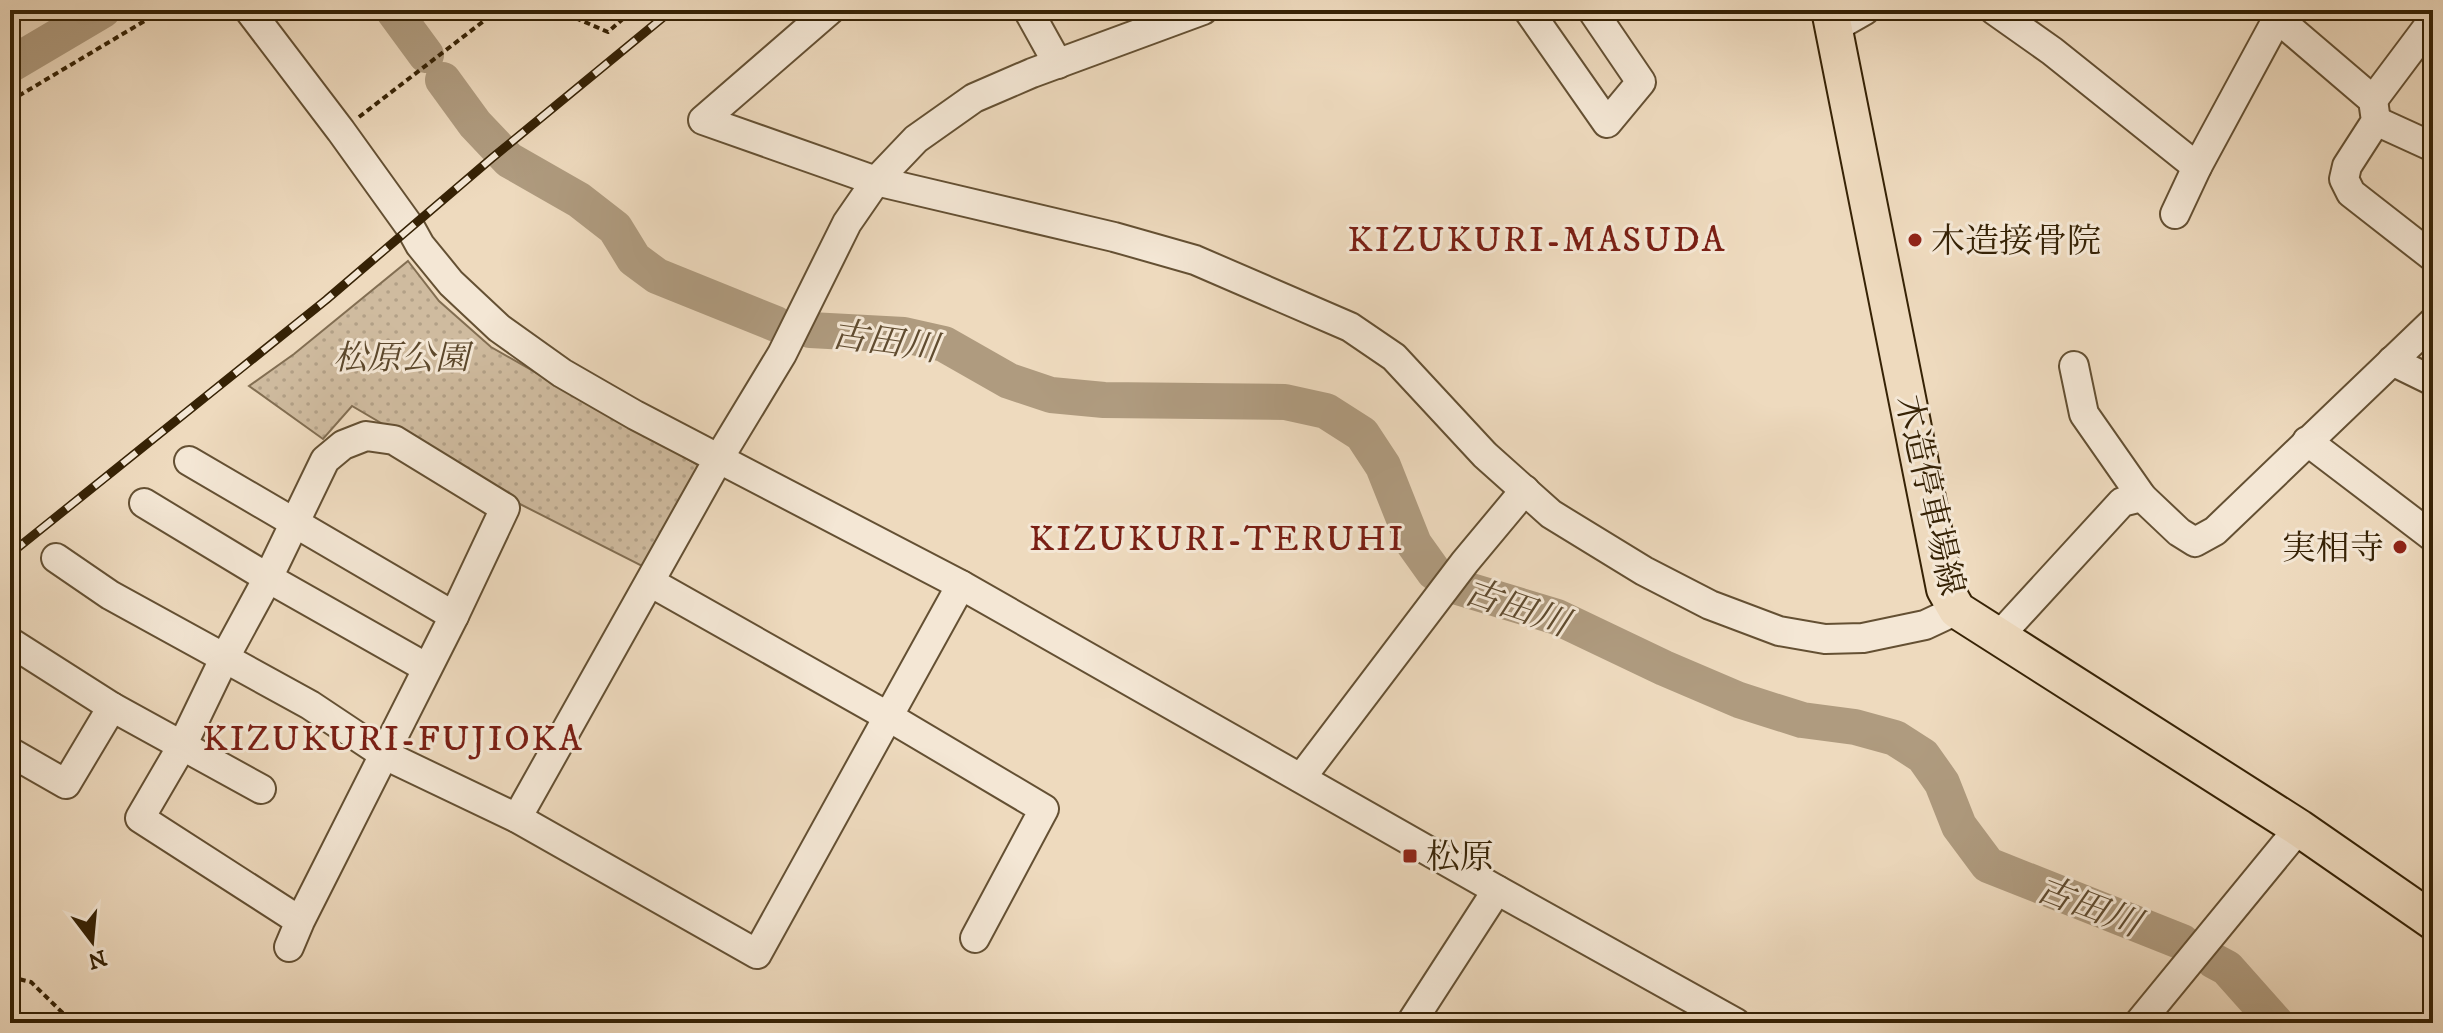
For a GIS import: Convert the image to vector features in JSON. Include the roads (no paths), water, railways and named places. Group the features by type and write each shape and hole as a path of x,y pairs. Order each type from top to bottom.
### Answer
{"main road":[{"name":"木造停車場線","path":"1843,15 1945,589 1957,610 2299,828 2433,921"}],"street":[{"path":"249,10 451,283 499,328 562,373 635,415 961,585 1736,1023"},
{"path":"830,10 703,120 876,181 1114,237 1195,260 1350,327 1394,357 1485,455 1551,514 1644,571 1710,605 1779,631 1825,639 1863,638 1925,625 1957,610"},
{"path":"1028,10 1058,64"},
{"path":"517,818 719,458 782,354 847,223 876,181 916,139 974,98 1203,10"},
{"path":"1528,10 1607,123 1641,82 1592,10"},
{"path":"1994,10 2052,51 2197,167"},
{"path":"2175,214 2280,14 2374,110 2433,147"},
{"path":"2433,20 2374,110 2347,166 2344,179 2351,193 2433,257"},
{"path":"2074,366 2084,414 2142,497 2179,532 2195,542 2215,531 2433,322"},
{"path":"2392,361 2433,381"},
{"path":"289,947 505,508 394,440 366,436 343,445 325,460 182,746 140,818 300,921"},
{"path":"2307,441 2433,537"},
{"path":"189,461 454,616"},
{"path":"1301,778 1465,562 1525,490"},
{"path":"1999,636 2122,502 2142,497"},
{"path":"144,503 427,668"},
{"path":"56,558 110,595 310,705 385,755 517,818 757,954 961,585"},
{"path":"650,582 1044,809 975,938"},
{"path":"10,642 112,707 261,789"},
{"path":"10,752 66,784 112,707"},
{"path":"2139,1023 2299,828"},
{"path":"1411,1023 1497,890"}],"waterway":[{"path":"10,65 103,10"},
{"name":"古田川","path":"393,10 426,55"},
{"name":"古田川","path":"443,80 475,124 509,160 579,200 615,228 634,259 657,276 776,324"},
{"name":"古田川","path":"810,330 904,335 944,344 1009,381 1051,395 1104,400 1285,402 1326,411 1362,434 1383,466 1414,544 1434,572 1451,585 1557,617 1739,700 1802,720 1855,727 1895,738 1923,756 1942,783 1959,826 1988,865 2182,942"},
{"name":"古田川","path":"2214,961 2227,968 2276,1023"}],"railway":[{"path":"10,554 326,300 672,10"}],"place":[{"name":"木造接骨院","path":"1915,240"},
{"name":"実相寺","path":"2400,547"},
{"name":"松原","path":"1410,856"}],"district":[{"name":"KIZUKURI-MASUDA","path":"1537,238"},
{"name":"KIZUKURI-TERUHI","path":"1217,537"},
{"name":"KIZUKURI-FUJIOKA","path":"393,737"}],"park label":[{"name":"松原公園","path":"401,357"}]}
